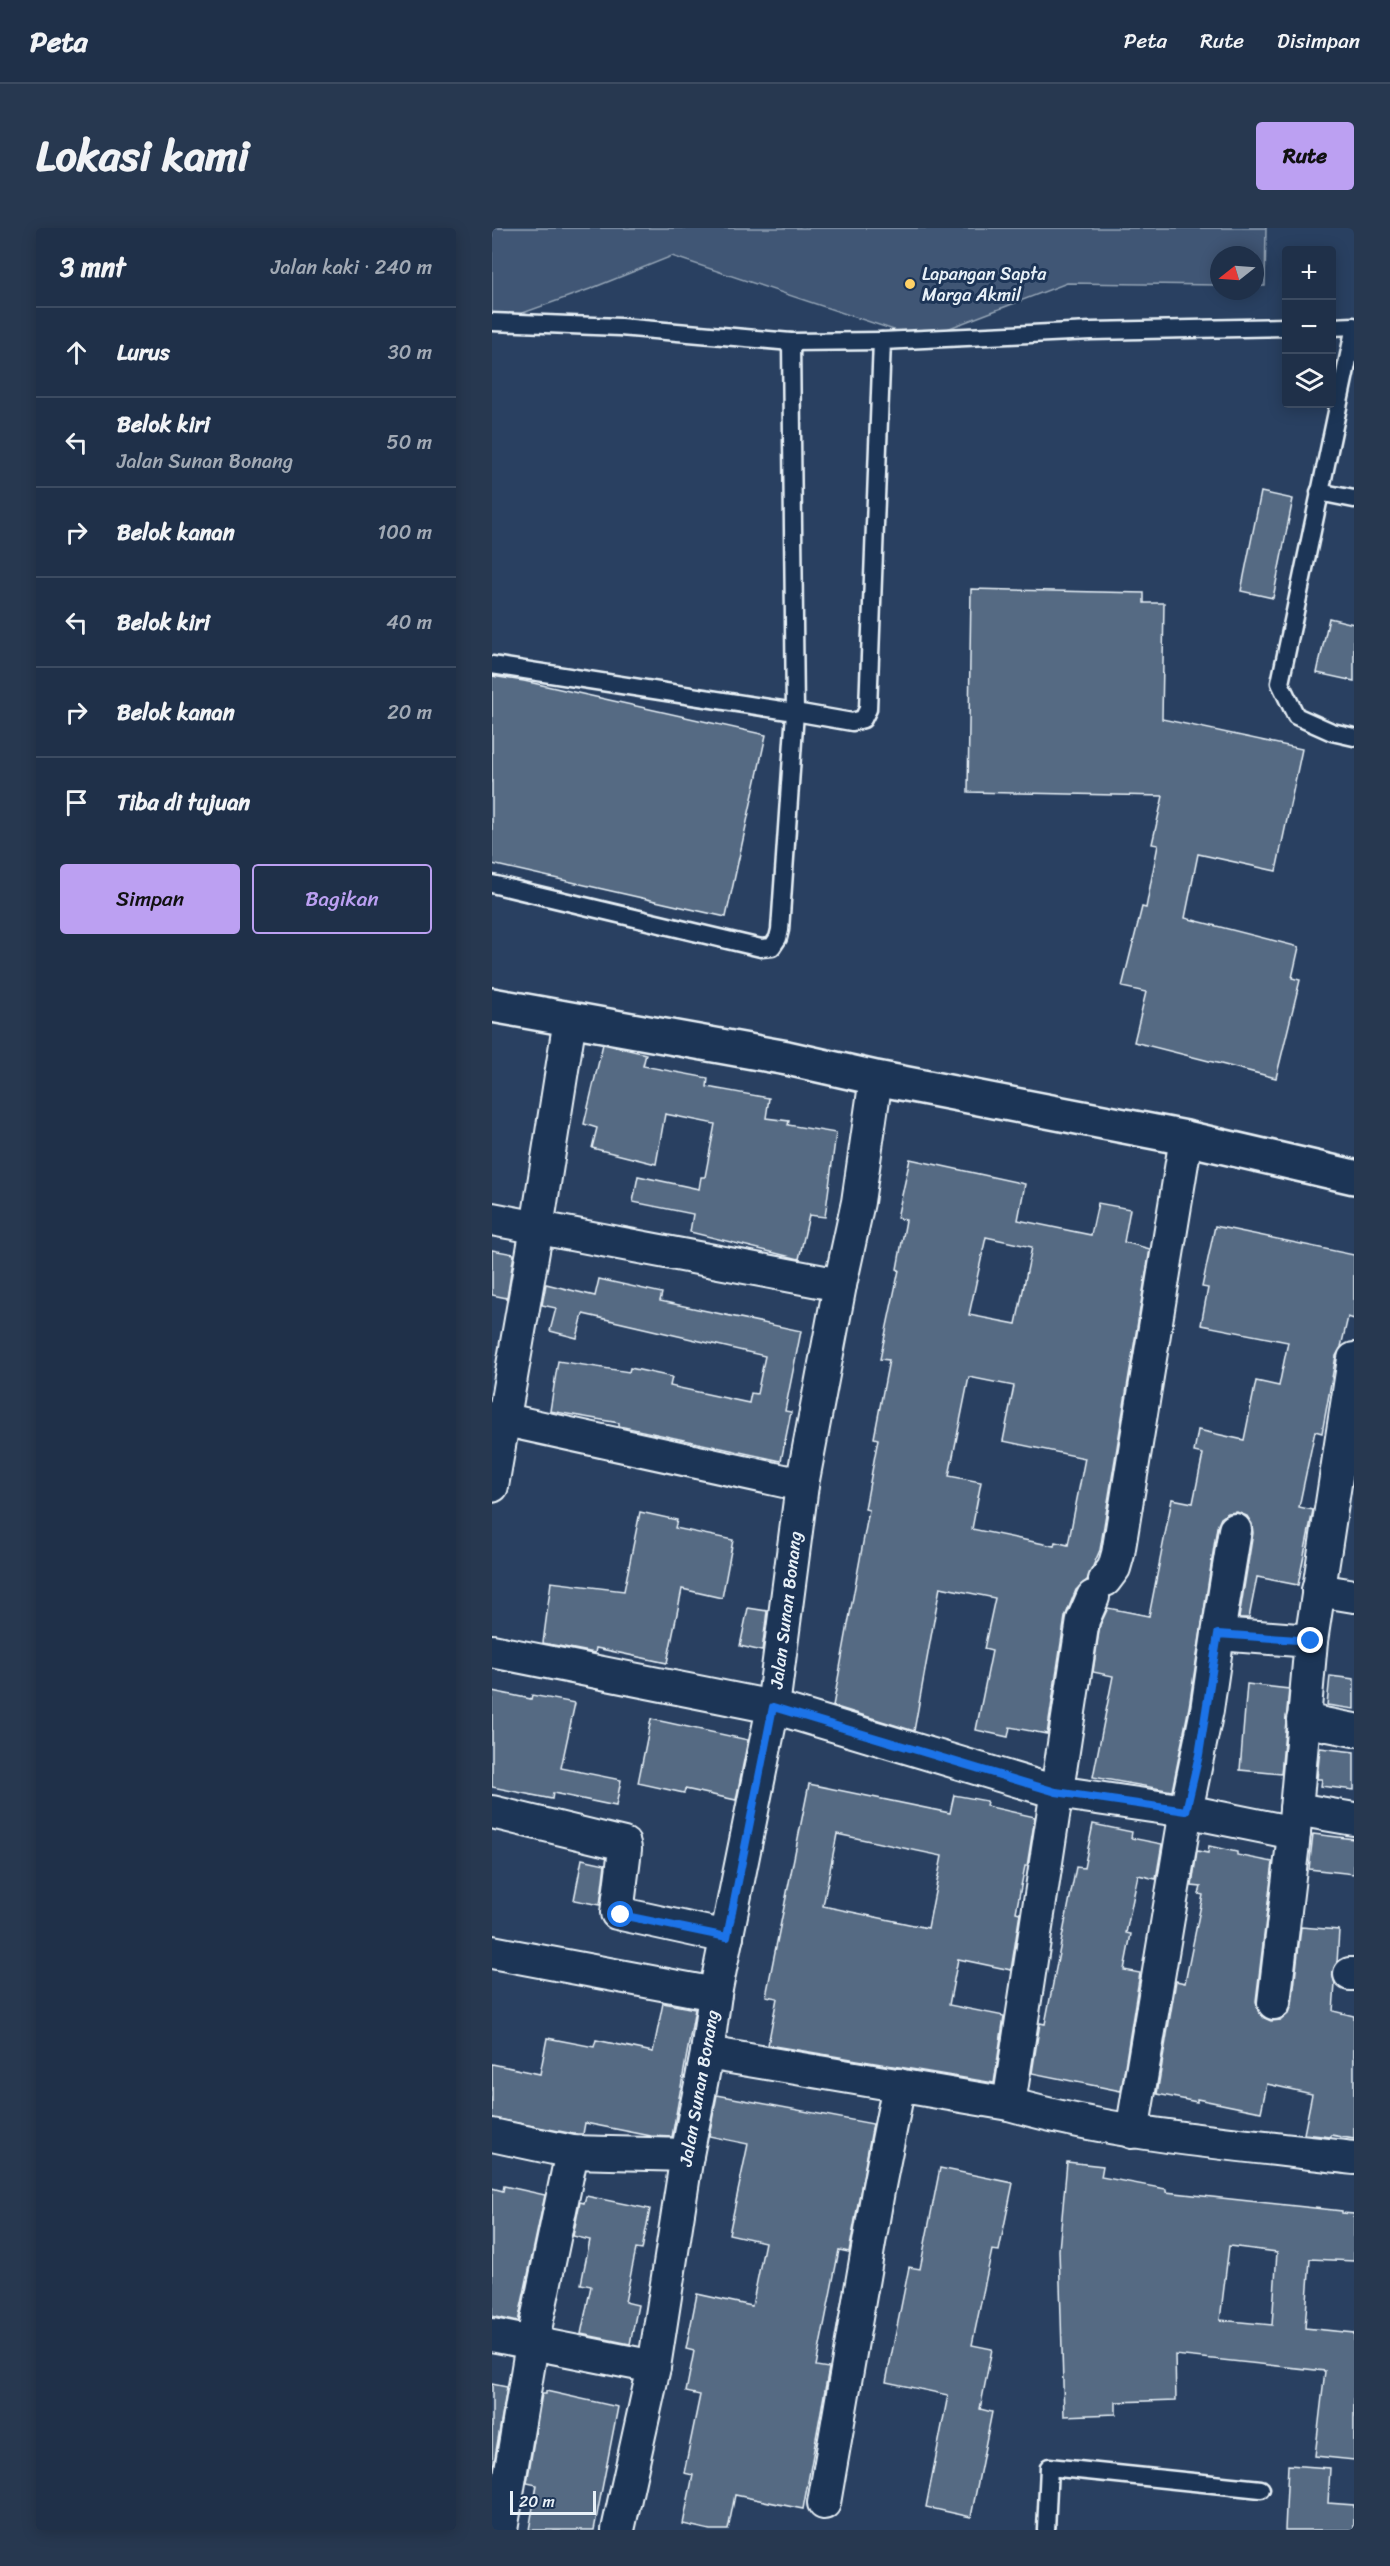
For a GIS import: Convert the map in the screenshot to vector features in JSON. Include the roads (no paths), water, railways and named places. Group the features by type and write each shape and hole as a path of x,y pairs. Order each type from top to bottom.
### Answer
{"main road":[{"path":"492,1005 787,1058 876,1078 1186,1138 1354,1177"}],"street":[{"path":"492,1486 498,1418 537,1228 570,1019"},
{"name":"Jalan Sunan Bonang","path":"618,2530 654,2367 715,1994 773,1707 802,1485 858,1202 876,1078"},
{"path":"1009,2104 1083,1620 1099,1589 1114,1568 1118,1554 1186,1138"},
{"path":"492,1219 840,1285"},
{"path":"1274,2003 1295,1821 1311,1641 1354,1359"},
{"path":"498,1418 802,1485"},
{"path":"1132,2132 1186,1811 1199,1755 1235,1530"},
{"path":"1318,1590 1354,1596"},
{"path":"1218,1634 1311,1641"},
{"path":"492,1651 773,1707 1056,1792 1186,1811 1295,1821 1354,1819"},
{"path":"1304,1720 1354,1730"},
{"path":"492,1812 624,1844 617,1913 727,1937"},
{"path":"492,1952 715,1994"},
{"path":"707,2053 1009,2104 1132,2132 1354,2158"},
{"path":"824,2503 872,2225 899,2085"},
{"path":"492,2135 572,2152 687,2155"},
{"path":"501,2530 532,2344 572,2152"},
{"path":"492,2335 654,2367"}],"lane":[{"path":"492,322 620,327 791,342 882,341 1091,331 1282,327"},
{"path":"1336,327 1354,326"},
{"path":"1354,331 1280,684 1296,716 1332,732 1354,737"},
{"path":"492,665 852,722 863,719 868,709 882,341"},
{"path":"492,884 761,948 772,947 778,938 795,712 791,342"},
{"path":"1319,492 1354,500"},
{"path":"1046,2530 1049,2467 1261,2489"}],"place":[{"name":"Lapangan Sapta Marga Akmil","path":"910,284"}]}
